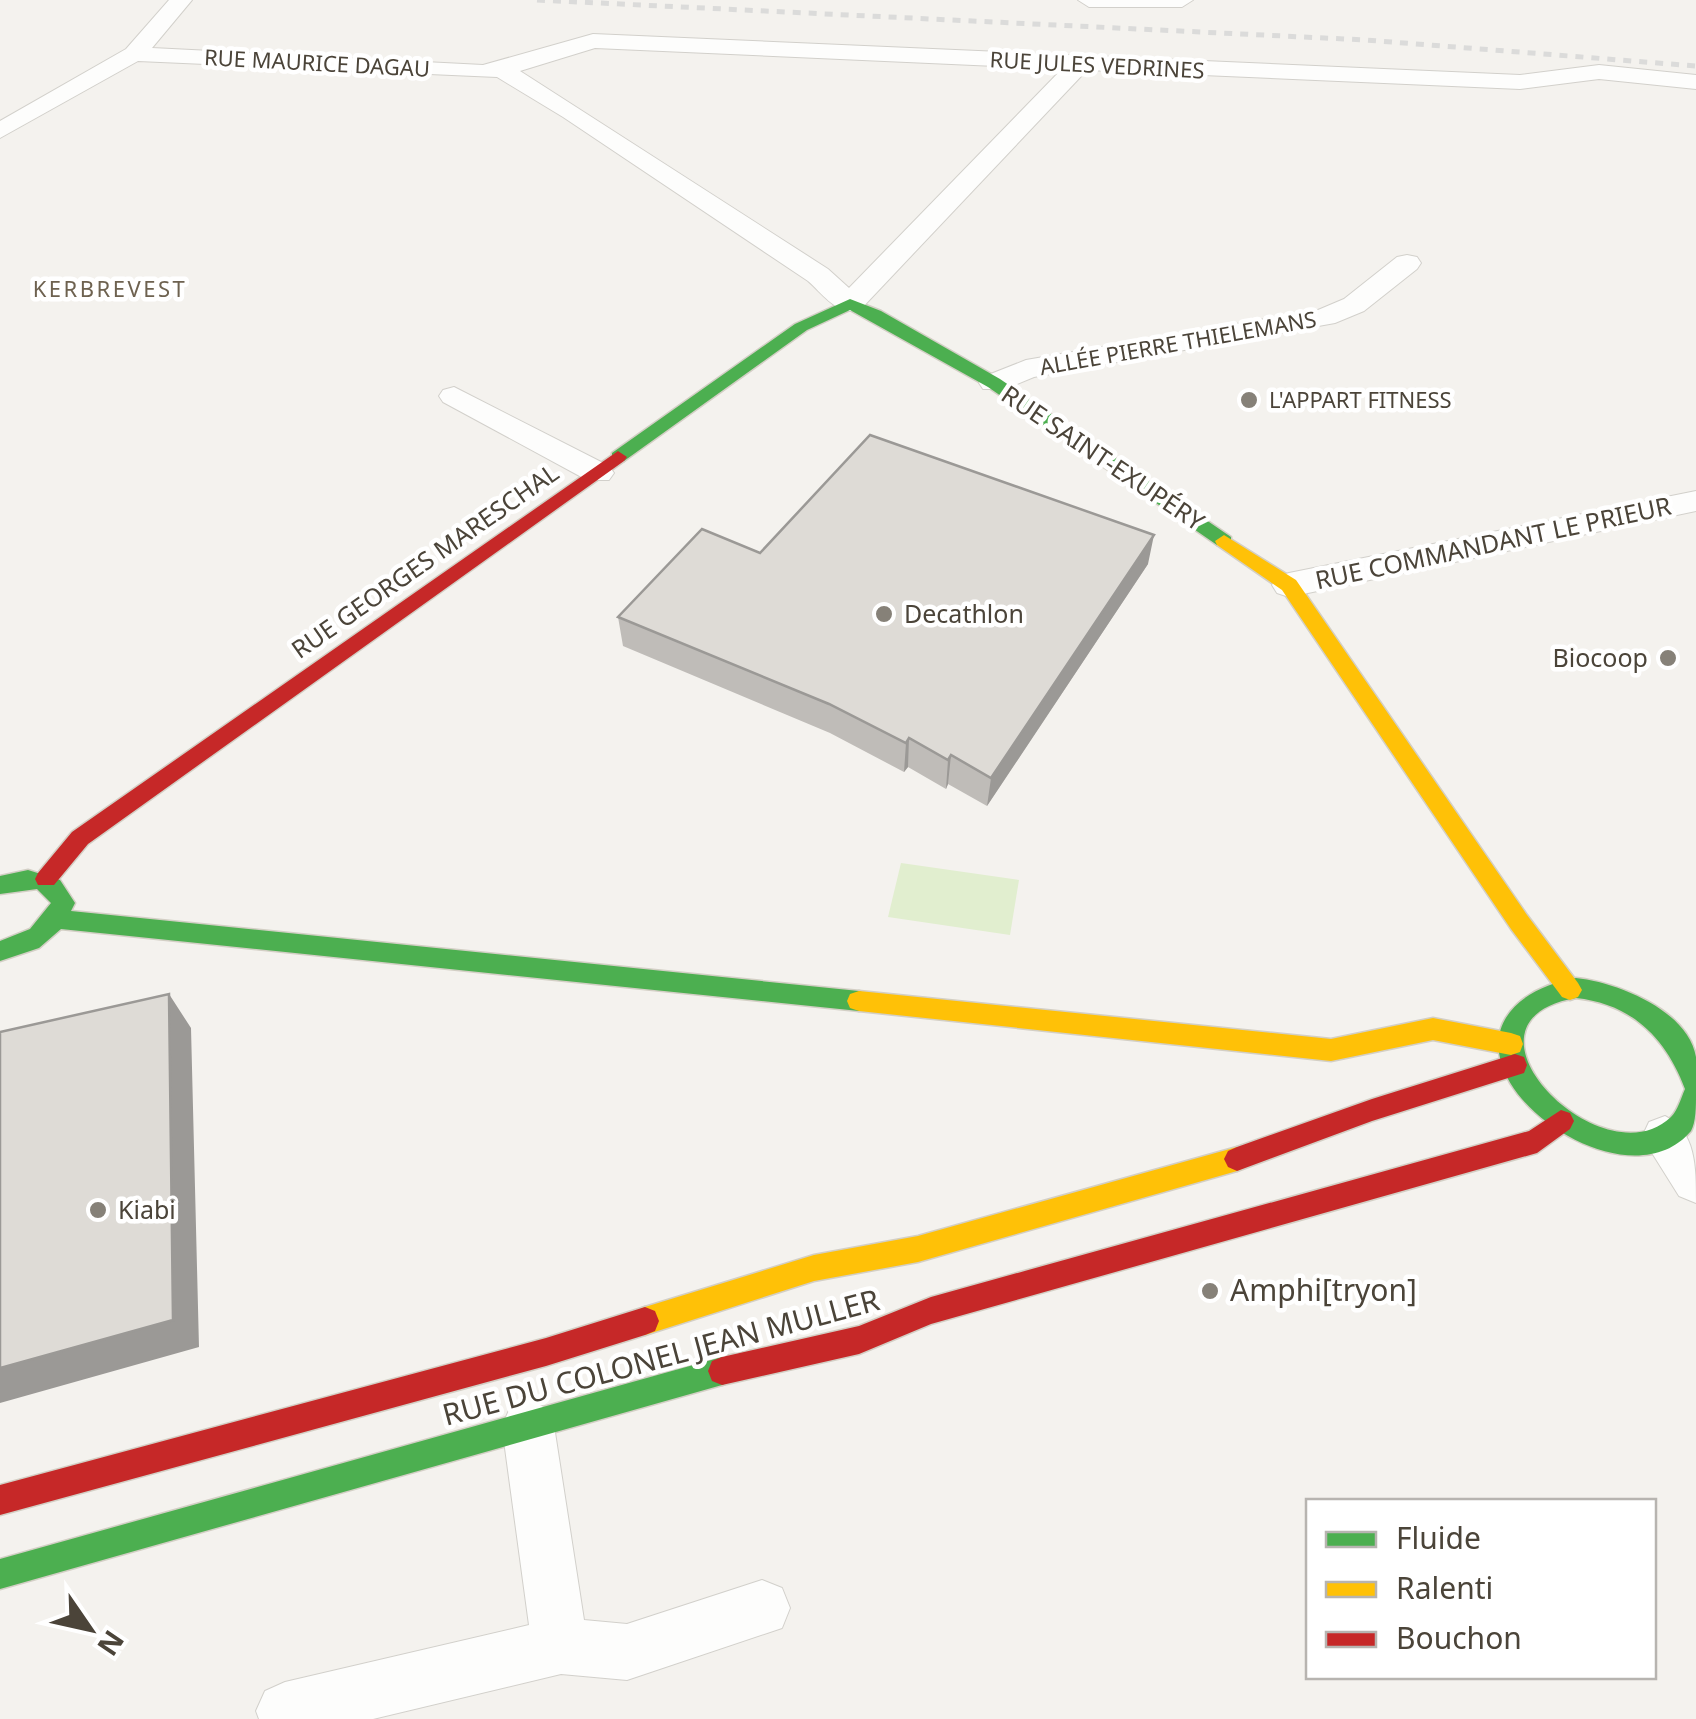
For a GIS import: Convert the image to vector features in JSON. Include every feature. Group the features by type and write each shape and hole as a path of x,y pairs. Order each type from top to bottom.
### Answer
{"main road":[{"name":"RUE SAINT-EXUPÉRY","path":"850,304 875,314 994,383 1289,585 1518,922 1570,990"},
{"name":"RUE GEORGES MARESCHAL","path":"46,879 80,838 801,327 850,304"},
{"path":"0,884 17,878 46,879 59,889 63,903 58,919 35,941 0,951"},
{"path":"58,919 1332,1050 1433,1029 1513,1054"},
{"path":"1570,990 1616,996 1668,1020 1686,1053 1696,1089 1692,1110 1680,1127 1665,1137 1642,1143 1615,1143 1561,1122 1533,1096 1513,1054 1515,1023 1527,1006 1546,994 1570,990"},
{"name":"RUE DU COLONEL JEAN MULLER","path":"0,1500 546,1352 814,1268 918,1249 1230,1162 1513,1054"},
{"name":"RUE DU COLONEL JEAN MULLER","path":"0,1574 670,1383 859,1340 931,1311 1504,1147 1537,1141 1561,1122"}],"street":[{"path":"0,131 134,54 181,0"},
{"path":"1089,0 1182,0"},
{"name":"RUE JULES VEDRINES","path":"501,70 592,41 1520,82 1598,72 1696,82"},
{"name":"RUE MAURICE DAGAU","path":"134,54 501,70"},
{"path":"850,304 1079,64"},
{"name":"RUE SAINT-EXUPÉRY","path":"501,70 572,112 818,274 850,304"},
{"name":"ALLÉE PIERRE THIELEMANS","path":"994,383 1026,369 1325,318 1354,305 1407,262"},
{"path":"454,396 598,473"},
{"name":"RUE COMMANDANT LE PRIEUR","path":"1289,585 1696,501"},
{"path":"1665,1137 1696,1181"},
{"path":"528,1426 537,1507 562,1646"},
{"path":"285,1711 562,1646 627,1652 762,1608"}],"green space":[{"path":"901,863 1019,880 1010,935 888,917"}],"building":[{"name":"Decathlon","path":"870,435 1154,535 991,778 951,755 948,760 909,738 906,743 829,704 618,617 702,529 760,553"},
{"name":"Kiabi","path":"169,994 173,1320 0,1368 0,1032"}],"railway":[{"path":"537,0 1366,40 1696,66"}],"traffic: fast":[{"path":"618,457 801,327 850,304 875,314 994,383 1224,541"},
{"path":"0,885 19,880 45,882 63,903 39,936 0,951"},
{"path":"58,919 859,1001"},
{"path":"1696,1087 1678,1045 1643,1010 1622,998 1576,988 1552,992 1534,1002 1517,1022 1510,1050 1516,1073 1531,1095 1578,1129 1633,1143 1658,1139 1682,1123 1696,1092"},
{"path":"0,1574 722,1371"}],"traffic: slow":[{"path":"1224,541 1289,585 1519,922 1570,990"},
{"path":"859,1001 1331,1050 1433,1029 1511,1044"},
{"path":"645,1321 814,1268 918,1249 1237,1159"}],"traffic: jam":[{"path":"46,879 80,838 618,457"},
{"path":"1237,1159 1372,1110 1515,1065"},
{"path":"722,1371 859,1340 931,1311 1537,1141 1561,1121"},
{"path":"0,1500 546,1352 645,1321"}],"place":[{"name":"L'APPART FITNESS","path":"1249,400"},
{"name":"Decathlon","path":"884,614"},
{"name":"Biocoop","path":"1668,658"},
{"name":"Kiabi","path":"98,1210"},
{"name":"Amphi[tryon]","path":"1210,1291"}],"district":[{"name":"KERBREVEST","path":"110,289"}]}
